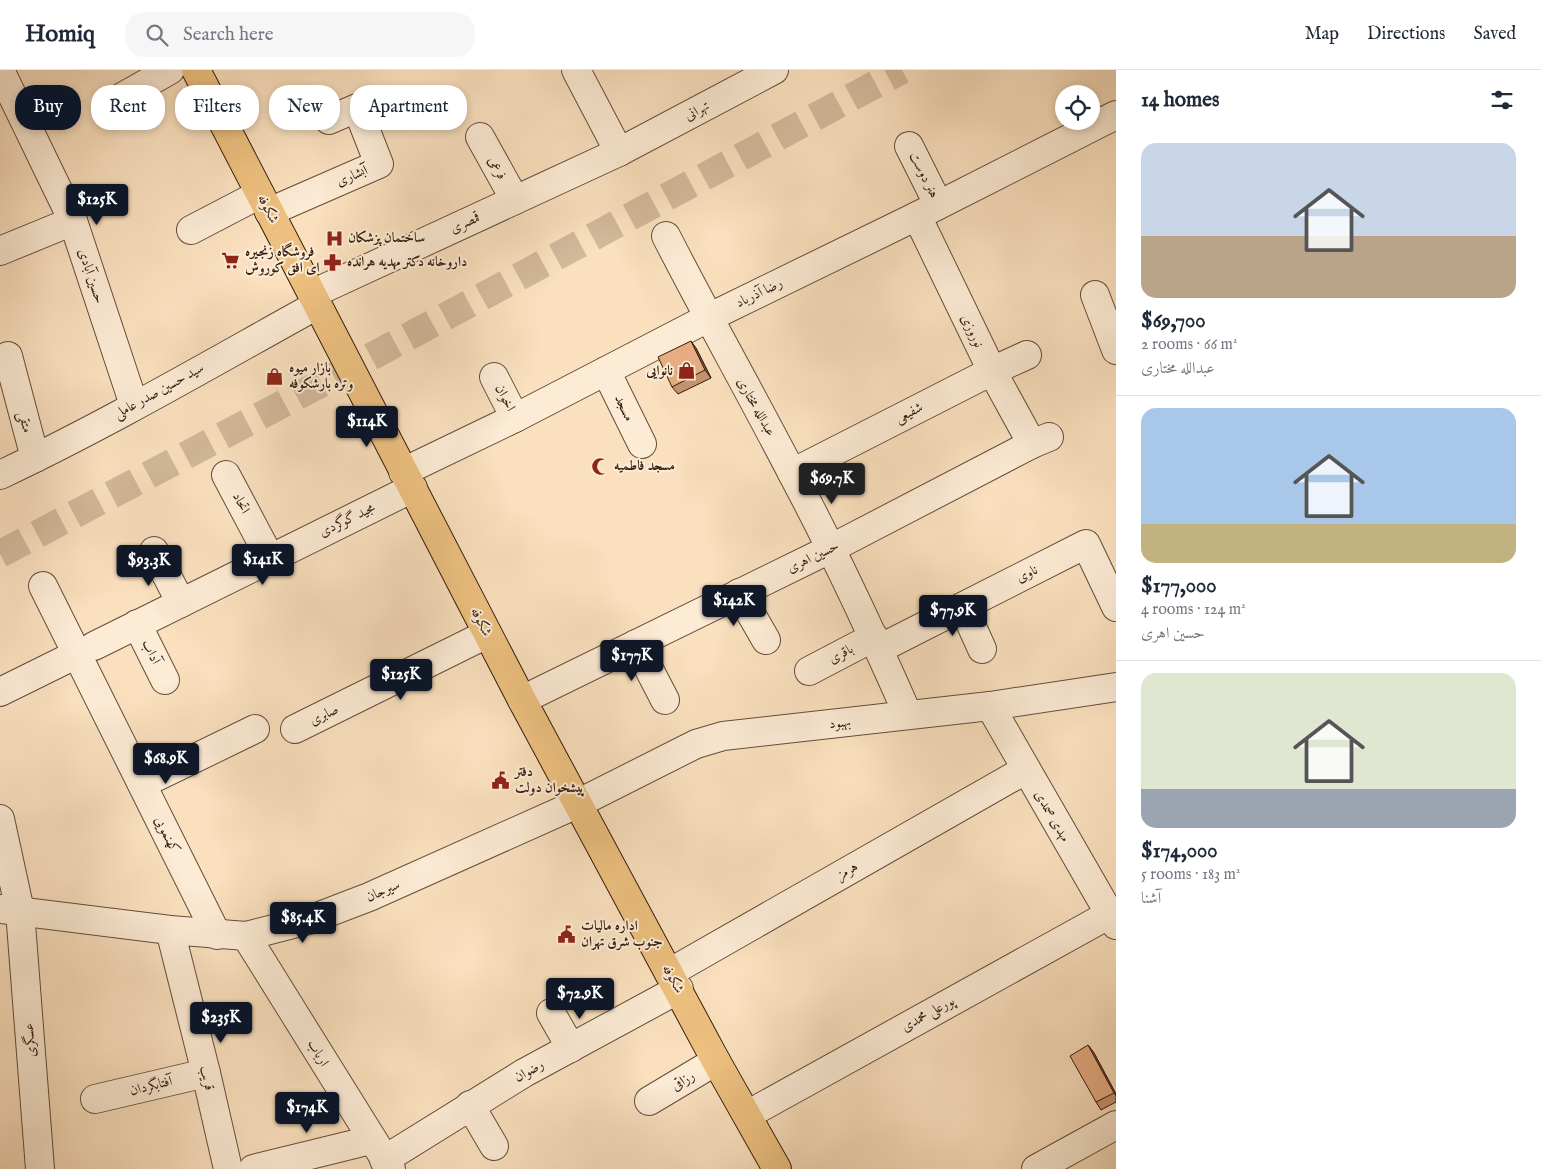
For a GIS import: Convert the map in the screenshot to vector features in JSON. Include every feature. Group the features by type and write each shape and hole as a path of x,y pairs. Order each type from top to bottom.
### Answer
{"main road":[{"name":"شکوفه","path":"202,72 314,300 487,634 716,1061 777,1169"}],"street":[{"name":"حسین آبادی","path":"0,70 73,221 134,405"},
{"path":"143,85 170,70"},
{"path":"576,70 619,152"},
{"name":"تهرانی","path":"619,152 774,70"},
{"name":"آبشاری","path":"265,203 379,164 357,108 340,115"},
{"name":"رضا آذرباد","path":"408,480 515,418 708,318 1116,115"},
{"name":"فرعی","path":"480,137 515,200"},
{"name":"هنر دوست","path":"909,146 928,210"},
{"name":"قمصری","path":"314,300 515,200 619,152"},
{"path":"191,230 265,203"},
{"name":"نوروزی","path":"928,210 992,371 1041,441"},
{"path":"0,251 73,221"},
{"name":"عبدالله مختاری","path":"666,236 792,473 876,643 908,715"},
{"path":"1095,295 1116,350"},
{"name":"سید حسین صدر عاملی","path":"0,475 134,405 314,300"},
{"name":"شفیعی","path":"792,473 1027,355"},
{"name":"متقی","path":"8,356 35,458"},
{"name":"مسجد","path":"606,371 642,444"},
{"name":"اخوان","path":"494,378 515,418"},
{"name":"حسین اهری","path":"522,700 830,549 1041,441"},
{"name":"اتحاد","path":"226,475 270,558"},
{"name":"مجید گوگردی","path":"0,692 270,558 408,480"},
{"name":"ناوی","path":"876,643 963,607 1086,544 1116,607"},
{"path":"154,551 181,602"},
{"name":"کهنمویی","path":"43,586 85,650 142,784 217,935"},
{"path":"739,593 766,640"},
{"path":"963,607 982,649"},
{"name":"آداب","path":"137,624 165,680"},
{"name":"صابری","path":"295,729 487,634"},
{"name":"باقری","path":"810,671 876,643"},
{"path":"636,644 665,700"},
{"name":"بهبود","path":"577,804 696,744 723,736 990,706 1116,687"},
{"name":"مهدی صمدی","path":"990,706 1025,770 1113,919"},
{"path":"142,784 255,729"},
{"name":"هرمز","path":"674,981 1025,770"},
{"name":"سیرجان","path":"10,910 170,930 246,936 309,920 369,897 577,804"},
{"name":"عسگری","path":"0,819 40,1169"},
{"name":"پورعلی محمدی","path":"747,1115 1113,919"},
{"name":"قریب","path":"170,930 228,1169"},
{"name":"ارباب","path":"246,936 382,1156"},
{"name":"رضوان","path":"253,1169 382,1156 570,1048 674,981"},
{"path":"551,1013 570,1048"},
{"name":"رزاقی","path":"649,1101 716,1061"},
{"name":"آفتابگردان","path":"95,1099 206,1072"},
{"path":"470,1105 494,1146"},
{"path":"1036,1169 1116,1125"}],"building":[{"name":"نانوایی","path":"691,341 705,370 672,387 658,357"},
{"path":"1088,1045 1114,1093 1096,1102 1070,1056"}],"tunnel":[{"path":"0,554 339,374 902,70"}],"place":[{"name":"ساختمان پزشکان","path":"334,238"},
{"name":"فروشگاه زنجیره ای افق کوروش","path":"231,260"},
{"name":"داروخانه دکتر مهدیه هرانده","path":"333,262"},
{"name":"نانوایی","path":"687,371"},
{"name":"بازار میوه وتره بارشکوفه","path":"275,376"},
{"name":"مسجد فاطمیه","path":"600,466"},
{"name":"دفتر پیشخوان دولت","path":"501,780"},
{"name":"اداره مالیات جنوب شرق تهران","path":"567,934"}]}
